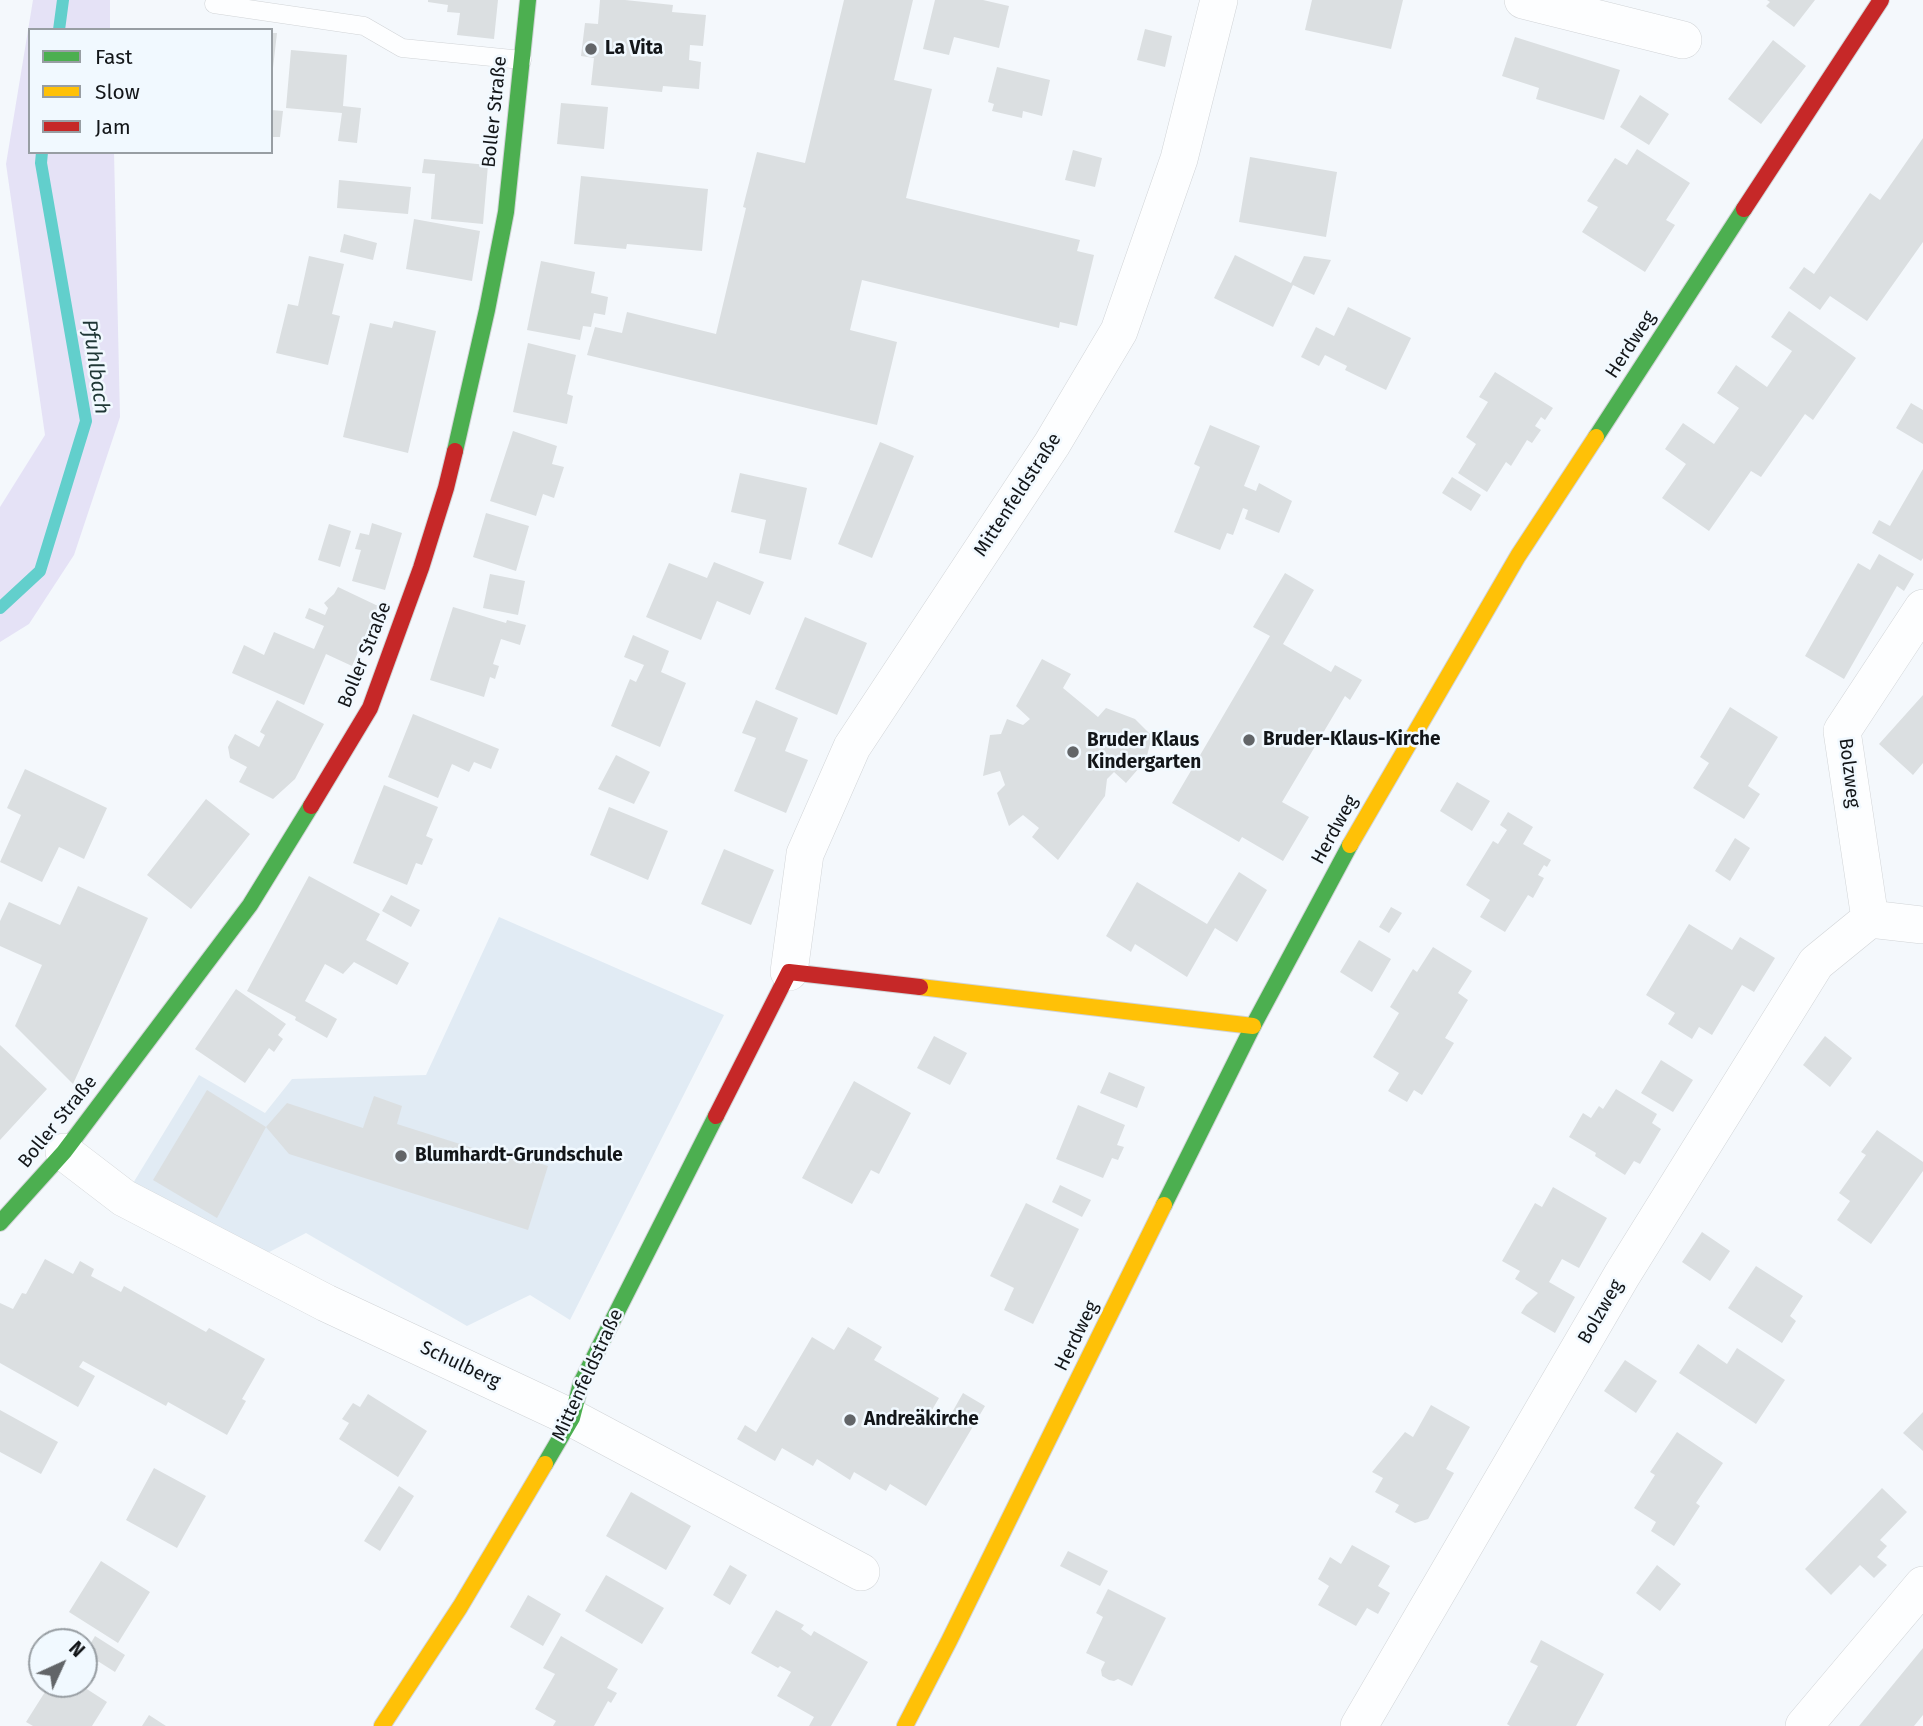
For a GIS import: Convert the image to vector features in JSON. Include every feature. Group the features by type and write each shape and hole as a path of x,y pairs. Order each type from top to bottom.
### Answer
{"street":[{"name":"Boller Straße","path":"0,1223 64,1152 250,905 370,708 422,568 446,488 487,310 506,212 528,0"},
{"name":"Mittenfeldstraße","path":"382,1726 460,1607 572,1418 581,1382 789,972 805,854 852,747 1052,444 1119,331 1179,159 1219,0"},
{"path":"1523,0 1683,40"},
{"name":"Herdweg","path":"905,1726 1254,1026 1354,837 1518,556 1881,0"},
{"name":"Bolzweg","path":"1359,1726 1622,1275 1816,963 1871,919 1842,732 1923,608"},
{"path":"1871,919 1923,925"},
{"path":"789,972 1254,1026"},
{"name":"Schulberg","path":"64,1152 135,1204 326,1303 572,1418 861,1572"},
{"path":"1804,1726 1923,1585"}],"lane":[{"path":"214,4 364,26 402,48 522,60"}],"shaded area":[{"path":"33,0 110,0 110,28 28,28"},
{"path":"28,30 28,154 114,154 120,417 74,555 29,624 0,642 0,507 45,435 6,164"},
{"name":"Blumhardt-Grundschule","path":"499,917 724,1015 570,1320 530,1295 467,1326 306,1233 248,1263 124,1198 199,1075 265,1113 292,1079 426,1075"}],"building":[{"path":"428,0 498,0 494,39 457,35 460,13 447,12 448,5"},
{"path":"600,0 673,5 672,12 706,15 703,46 690,45 689,60 701,62 699,89 663,86 662,92 591,85 594,58 581,56 585,23 598,24"},
{"path":"844,0 913,0 894,80 932,89 906,198 1080,240 1077,251 1094,255 1077,326 1060,322 1059,328 862,280 850,330 897,342 877,425 587,355 595,327 622,333 627,312 716,334 757,152 805,163"},
{"path":"935,0 983,0 1009,6 999,48 954,37 949,55 923,49"},
{"path":"1312,0 1403,0 1391,49 1305,30"},
{"path":"1767,0 1815,0 1794,27 1766,6 1770,2"},
{"path":"1145,29 1172,36 1165,67 1137,60"},
{"path":"273,33 277,33 273,68"},
{"path":"1515,37 1620,70 1604,120 1536,99 1539,88 1502,76"},
{"path":"1773,40 1806,66 1761,124 1728,99"},
{"path":"291,50 347,55 343,106 361,108 357,143 338,141 342,113 286,108"},
{"path":"997,67 1050,80 1042,116 1023,111 1022,118 992,111 994,104 988,102"},
{"path":"1640,95 1669,114 1649,145 1620,127"},
{"path":"561,103 608,107 604,149 557,144"},
{"path":"273,110 283,111 280,137 273,137"},
{"path":"1923,138 1923,242 1867,321 1830,296 1820,310 1789,288 1804,267 1814,274 1870,193 1880,200"},
{"path":"1637,149 1690,183 1666,220 1675,225 1645,272 1582,232 1598,207 1587,201 1615,158 1627,165"},
{"path":"1073,150 1102,158 1095,187 1065,180"},
{"path":"1250,157 1337,172 1326,237 1239,222"},
{"path":"424,159 488,165 483,224 431,219 435,174 422,173"},
{"path":"581,176 708,189 702,251 627,244 626,249 574,244"},
{"path":"339,180 411,187 408,214 337,208"},
{"path":"414,219 480,231 472,281 406,269"},
{"path":"344,234 377,243 373,260 340,252"},
{"path":"1235,255 1291,283 1304,256 1331,260 1314,295 1293,285 1273,327 1214,298"},
{"path":"309,256 344,264 332,314 340,316 328,365 276,353 288,304 298,306"},
{"path":"541,261 595,272 591,293 608,297 605,315 594,313 591,327 583,326 580,340 527,330"},
{"path":"1348,307 1411,338 1386,390 1345,370 1347,366 1325,355 1319,366 1301,357 1316,327 1334,336"},
{"path":"1789,311 1856,358 1813,420 1805,414 1761,477 1751,471 1709,531 1662,498 1686,464 1665,449 1683,423 1714,444 1739,408 1717,393 1736,365 1767,387 1792,351 1771,337"},
{"path":"394,321 436,331 408,453 343,437 370,323 392,328"},
{"path":"528,343 576,355 567,394 573,396 567,424 513,412"},
{"path":"1495,372 1553,408 1545,420 1541,417 1535,426 1541,430 1532,443 1527,440 1511,466 1506,462 1487,492 1458,473 1476,444 1466,437 1488,402 1479,397"},
{"path":"1911,403 1923,410 1923,444 1896,428"},
{"path":"1210,425 1260,446 1244,486 1256,491 1259,483 1292,501 1279,533 1245,519 1248,510 1243,508 1233,535 1227,533 1220,550 1174,532 1200,467 1194,464"},
{"path":"513,431 557,446 552,464 564,467 554,498 543,494 536,516 490,501"},
{"path":"880,442 914,456 872,558 838,544"},
{"path":"1923,469 1921,561 1872,533 1879,520 1890,526"},
{"path":"740,473 807,488 791,560 759,553 766,520 731,512"},
{"path":"1452,477 1481,495 1471,511 1442,493"},
{"path":"486,513 529,526 516,571 473,557"},
{"path":"372,523 402,533 385,590 352,581 361,550 355,549 360,533 369,535"},
{"path":"329,524 351,531 340,567 318,560"},
{"path":"1879,554 1914,574 1904,591 1897,586 1844,679 1805,656 1858,563 1870,570"},
{"path":"714,562 764,582 750,615 717,601 701,640 646,617 669,563 707,578"},
{"path":"1285,573 1314,590 1283,644 1331,672 1335,665 1362,680 1350,700 1345,696 1282,802 1309,817 1283,861 1242,837 1239,842 1172,803 1270,636 1253,627"},
{"path":"490,574 525,581 518,615 483,608"},
{"path":"338,587 378,606 352,666 326,654 304,705 232,673 244,645 264,655 274,632 314,649 324,626 305,618 309,608 325,615 328,608 324,603"},
{"path":"453,607 506,623 507,620 526,625 520,645 501,639 493,664 499,666 495,679 490,677 484,697 430,680"},
{"path":"805,617 867,643 837,715 775,689"},
{"path":"633,635 669,651 661,672 686,683 660,747 611,726 630,679 636,682 644,665 624,657"},
{"path":"1042,659 1071,674 1063,688 1098,717 1106,708 1135,719 1152,736 1146,760 1126,783 1114,772 1107,779 1105,796 1058,860 1032,837 1039,828 1023,815 1009,826 997,793 1005,785 1000,771 983,776 990,735 1001,734 1007,719 1023,725 1030,719 1016,706"},
{"path":"1923,695 1923,763 1913,775 1879,744"},
{"path":"277,700 324,724 295,779 273,799 239,782 247,767 230,758 228,747 235,734 259,747 265,735 260,732"},
{"path":"756,700 798,718 785,751 808,760 786,813 734,791 756,738 742,733"},
{"path":"1730,707 1778,737 1748,786 1760,794 1744,819 1693,788 1709,763 1700,757"},
{"path":"413,714 499,749 491,769 474,762 469,772 452,764 438,798 388,777"},
{"path":"616,755 650,772 634,804 598,789"},
{"path":"25,769 107,808 84,859 59,847 42,882 0,862 21,815 7,808"},
{"path":"1457,782 1490,801 1472,831 1440,811"},
{"path":"384,785 438,807 426,836 433,839 422,865 416,863 407,885 353,863"},
{"path":"206,799 250,834 191,909 147,875"},
{"path":"609,807 668,831 648,880 590,855"},
{"path":"1508,812 1533,827 1523,844 1551,860 1538,875 1544,878 1533,898 1528,895 1505,932 1480,917 1490,900 1466,885 1493,841 1498,844 1507,830 1500,825"},
{"path":"1735,838 1750,848 1730,881 1715,871"},
{"path":"724,849 774,870 751,925 701,904"},
{"path":"1239,872 1267,890 1237,942 1215,928 1187,977 1135,944 1131,952 1106,936 1137,882 1207,924"},
{"path":"309,876 380,914 366,940 409,963 397,985 354,962 343,974 325,964 305,1001 337,1019 327,1038 295,1020 296,1017 247,991"},
{"path":"78,886 148,918 73,1084 15,1026 42,965 0,946 0,921 9,902 60,925"},
{"path":"391,895 420,910 411,927 382,911"},
{"path":"1391,907 1402,913 1389,933 1379,927"},
{"path":"1689,924 1732,950 1740,937 1775,958 1754,992 1742,985 1712,1035 1699,1027 1692,1039 1668,1024 1675,1013 1646,995"},
{"path":"1359,940 1391,959 1372,992 1340,972"},
{"path":"1433,947 1472,971 1458,993 1468,1000 1445,1038 1454,1043 1422,1095 1414,1090 1407,1102 1388,1091 1399,1073 1373,1057 1399,1013 1390,1007 1413,969 1417,972"},
{"path":"236,989 286,1024 278,1035 283,1039 274,1052 269,1048 245,1083 195,1049"},
{"path":"934,1036 967,1053 950,1085 917,1068"},
{"path":"1825,1036 1852,1058 1830,1087 1803,1065"},
{"path":"0,1045 47,1089 0,1140"},
{"path":"1661,1060 1693,1080 1673,1112 1641,1093"},
{"path":"1109,1072 1145,1087 1137,1108 1100,1093"},
{"path":"854,1081 911,1113 879,1174 871,1170 852,1204 802,1178"},
{"path":"1616,1089 1657,1114 1652,1123 1661,1129 1640,1164 1634,1161 1625,1175 1569,1137 1583,1113 1591,1118 1599,1106 1603,1109"},
{"path":"207,1090 266,1127 217,1218 153,1180"},
{"path":"374,1096 402,1106 397,1124 504,1158 506,1152 548,1166 528,1230 289,1154 266,1127 287,1103 363,1128"},
{"path":"1078,1105 1125,1125 1117,1145 1124,1147 1118,1160 1112,1158 1103,1178 1056,1159"},
{"path":"1877,1130 1923,1162 1923,1171 1871,1244 1837,1220 1850,1201 1839,1193 1866,1155 1861,1152"},
{"path":"1060,1185 1091,1200 1082,1217 1052,1202"},
{"path":"1553,1187 1607,1218 1579,1268 1562,1259 1549,1282 1575,1297 1555,1333 1521,1313 1538,1293 1515,1279 1520,1271 1502,1261 1535,1203 1542,1207"},
{"path":"1026,1203 1079,1229 1033,1324 1004,1310 1014,1288 990,1276"},
{"path":"1702,1232 1730,1251 1710,1281 1682,1262"},
{"path":"45,1259 73,1274 80,1261 94,1269 91,1276 121,1292 124,1286 206,1332 209,1328 265,1359 242,1399 246,1401 227,1435 168,1402 166,1406 83,1361 79,1367 95,1376 78,1407 0,1363 0,1303 13,1309 22,1293 26,1294"},
{"path":"1756,1266 1803,1296 1790,1316 1796,1321 1782,1343 1728,1308"},
{"name":"Andreäkirche","path":"848,1327 882,1347 874,1360 939,1398 929,1415 945,1425 963,1393 985,1406 926,1506 890,1484 886,1491 854,1472 850,1480 817,1459 813,1466 782,1448 775,1461 737,1439 745,1425 756,1432 812,1337 834,1350"},
{"path":"1698,1344 1727,1364 1737,1348 1785,1380 1756,1424 1679,1373"},
{"path":"1625,1360 1657,1381 1636,1413 1604,1391"},
{"path":"368,1394 427,1431 398,1477 339,1439 349,1423 342,1419 353,1403 360,1407"},
{"path":"1431,1405 1470,1427 1446,1469 1454,1473 1428,1519 1415,1523 1395,1512 1399,1505 1375,1492 1383,1478 1372,1472 1405,1432 1413,1437"},
{"path":"0,1410 58,1442 41,1474 0,1452"},
{"path":"1923,1412 1923,1451 1903,1433"},
{"path":"1677,1432 1723,1463 1696,1503 1700,1506 1674,1546 1651,1531 1656,1522 1634,1508 1655,1475 1650,1472"},
{"path":"154,1468 206,1496 177,1548 126,1520"},
{"path":"399,1486 414,1496 380,1551 364,1541"},
{"path":"1882,1488 1907,1512 1880,1540 1887,1546 1877,1557 1887,1565 1874,1578 1860,1565 1831,1595 1805,1569"},
{"path":"631,1492 691,1526 666,1570 606,1536"},
{"path":"1352,1545 1390,1566 1378,1586 1390,1593 1378,1614 1367,1608 1356,1626 1318,1605 1329,1586 1318,1579 1330,1557 1341,1564"},
{"path":"1068,1551 1108,1571 1100,1586 1060,1566"},
{"path":"101,1561 150,1592 118,1643 69,1612"},
{"path":"730,1565 747,1575 730,1605 713,1595"},
{"path":"1657,1565 1681,1584 1660,1611 1636,1593"},
{"path":"606,1575 664,1608 642,1644 585,1611"},
{"path":"1108,1589 1166,1618 1132,1686 1118,1679 1114,1681 1102,1676 1101,1670 1105,1662 1086,1653 1103,1617 1096,1613"},
{"path":"528,1595 561,1614 543,1646 510,1627"},
{"path":"776,1610 804,1625 801,1629 811,1636 814,1631 868,1662 831,1726 809,1726 814,1717 777,1696 791,1672 751,1653"},
{"path":"561,1636 618,1669 607,1688 617,1693 611,1703 608,1701 594,1726 553,1726 556,1721 535,1709 555,1674 543,1668"},
{"path":"98,1638 125,1655 115,1672 98,1661"},
{"path":"1541,1640 1604,1674 1576,1726 1507,1724 1538,1666 1530,1662"},
{"path":"1923,1648 1923,1715 1914,1726 1859,1726"},
{"path":"98,1696 107,1702 92,1726 33,1726 26,1722 41,1698"},
{"path":"149,1715 166,1726 142,1726"}],"waterway":[{"name":"Pfuhlbach","path":"59,28 63,0"},
{"name":"Pfuhlbach","path":"0,608 40,571 86,421 41,163 42,154"}],"traffic: fast":[{"path":"455,451 506,212 528,0"},
{"path":"1596,437 1744,209"},
{"path":"0,1223 64,1152 250,905 311,806"},
{"path":"1164,1205 1253,1026 1350,845"},
{"path":"545,1464 572,1418 581,1383 716,1116"}],"traffic: slow":[{"path":"1350,845 1518,556 1596,437"},
{"path":"920,987 1253,1026"},
{"path":"905,1726 1164,1205"},
{"path":"382,1726 460,1607 545,1464"}],"traffic: jam":[{"path":"1744,209 1881,0"},
{"path":"311,806 370,708 421,568 455,451"},
{"path":"716,1116 789,972 920,987"}],"place":[{"name":"La Vita","path":"591,49"},
{"name":"Bruder-Klaus-Kirche","path":"1249,740"},
{"name":"Bruder Klaus Kindergarten","path":"1073,752"},
{"name":"Blumhardt-Grundschule","path":"401,1156"},
{"name":"Andreäkirche","path":"850,1420"}]}
